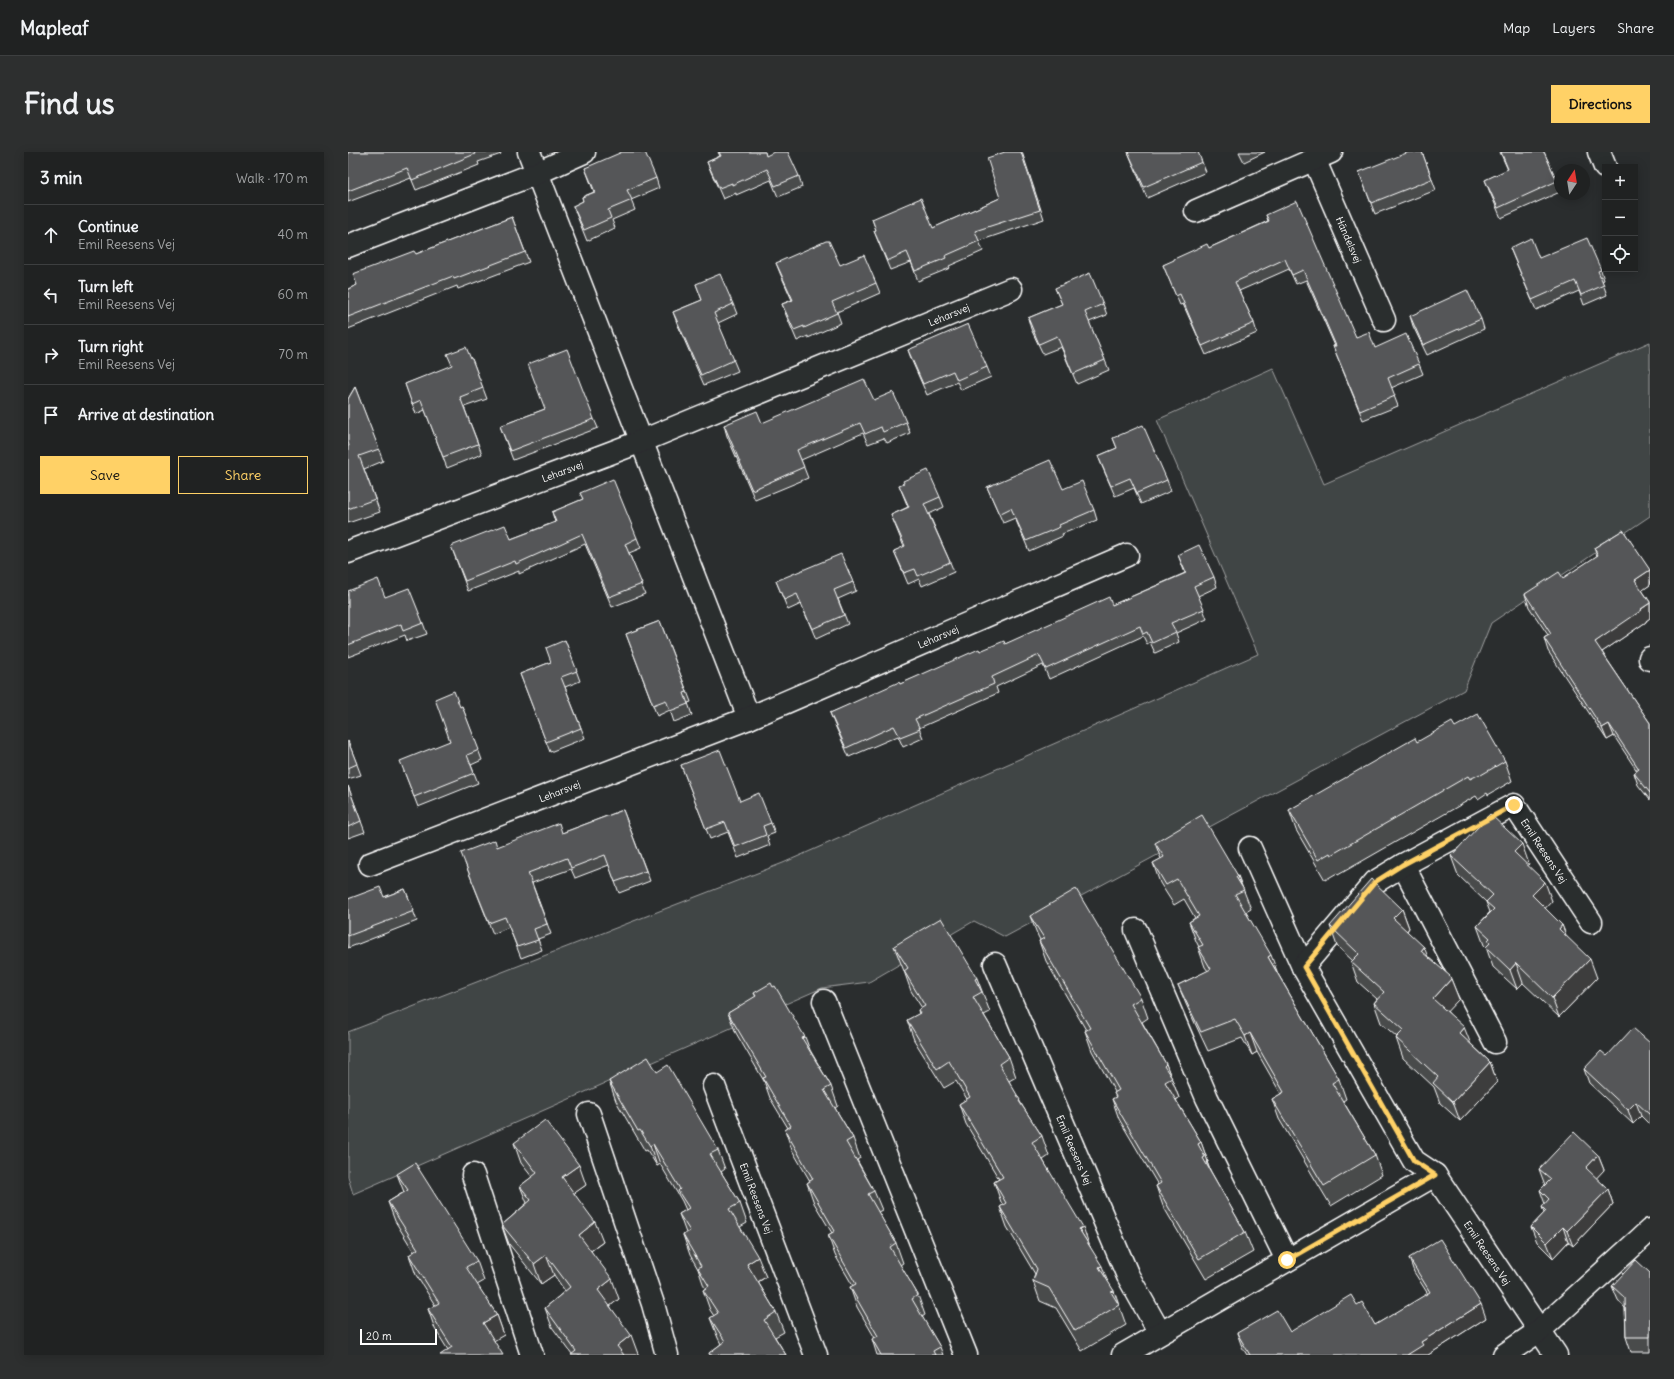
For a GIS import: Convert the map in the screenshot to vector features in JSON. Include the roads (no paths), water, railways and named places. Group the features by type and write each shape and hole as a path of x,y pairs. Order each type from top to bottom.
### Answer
{"street":[{"path":"529,152 749,718"},
{"path":"348,246 537,173 584,152"},
{"path":"1599,152 1605,164"},
{"name":"Händelsvej","path":"1196,211 1322,156 1384,320"},
{"name":"Leharsvej","path":"348,552 642,441 1011,289"},
{"name":"Leharsvej","path":"370,864 749,718 1127,555"},
{"name":"Emil Reesens Vej","path":"1304,967 1375,882 1402,865 1514,805 1591,922"},
{"name":"Emil Reesens Vej","path":"1250,848 1304,967 1414,1161 1435,1175 1556,1355"},
{"path":"1402,865 1495,1042"},
{"path":"1136,930 1207,1098 1287,1260"},
{"name":"Emil Reesens Vej","path":"995,964 1128,1276 1160,1333"},
{"path":"824,1001 966,1355"},
{"name":"Emil Reesens Vej","path":"714,1086 816,1355"},
{"path":"588,1114 653,1304 667,1355"},
{"path":"473,1175 532,1355"},
{"path":"1123,1355 1435,1175"},
{"path":"1504,1355 1539,1331 1650,1230"}]}
